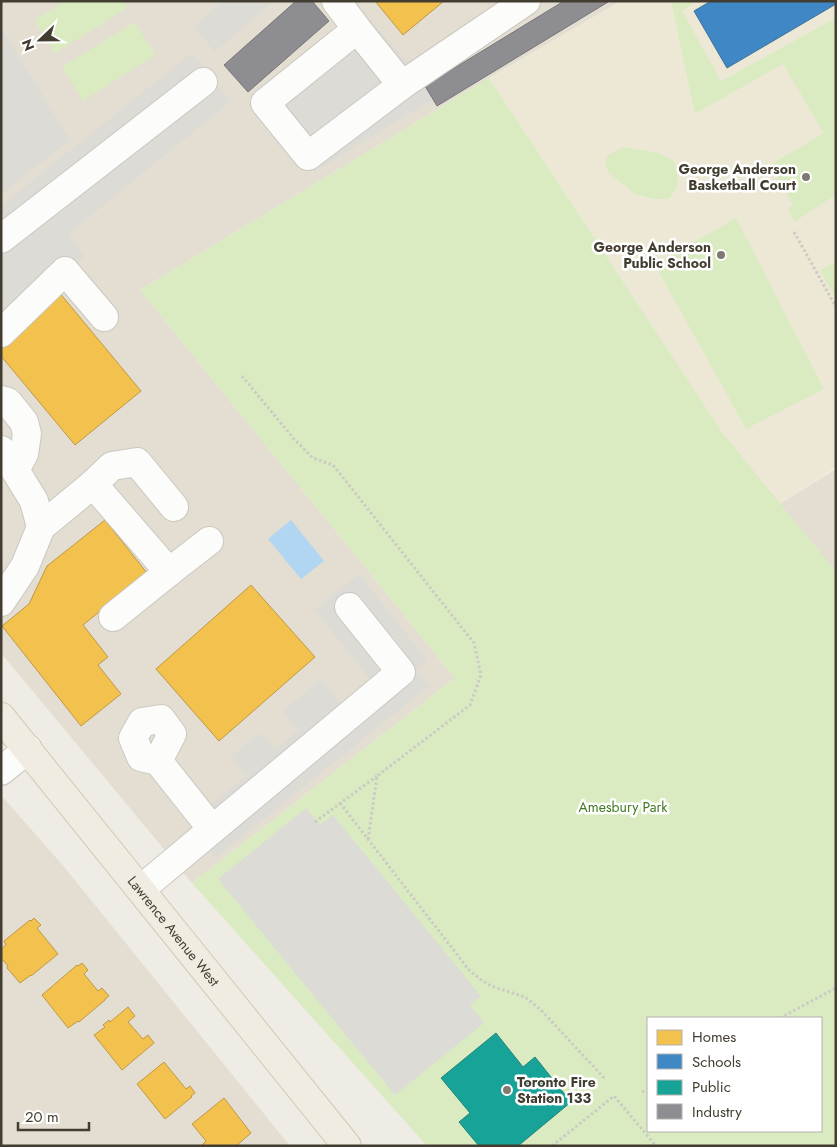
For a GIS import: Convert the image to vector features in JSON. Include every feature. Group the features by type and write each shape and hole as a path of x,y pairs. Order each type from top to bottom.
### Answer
{"main road":[{"name":"Lawrence Avenue West","path":"1,717 347,1146"}],"lane":[{"path":"336,1 402,85"},
{"path":"357,29 265,103 308,156 402,85 526,1"},
{"path":"1,239 203,82"},
{"path":"1,333 65,271 104,317"},
{"path":"1,400 8,402 24,422 27,434 24,454 8,460 34,501 41,527"},
{"path":"1,602 25,566 41,527 112,466 138,462 174,507"},
{"path":"93,484 169,572"},
{"path":"113,617 209,541"},
{"path":"141,889 401,672 349,607"},
{"path":"1,771 28,749"},
{"path":"158,761 212,829"}],"path":[{"path":"794,232 836,307"},
{"path":"242,376 312,458 333,465 474,643 480,675 470,705 314,822"},
{"path":"368,840 377,776"},
{"path":"340,803 469,970 491,986 525,997 533,1002 605,1079"},
{"path":"782,1017 836,988"},
{"path":"642,1092 647,1089"},
{"path":"552,1146 614,1096 656,1146"}],"shaded area":[{"path":"1,1 621,1 489,78 140,290 455,678 192,883 1,653"},
{"path":"223,1 273,1 215,52 193,27"},
{"path":"323,1 354,1 437,97 315,171 256,100 342,24"},
{"name":"George Anderson Public School","path":"621,1 836,1 836,467 780,504 722,432 489,78"},
{"path":"1,28 70,140 1,194"},
{"path":"192,53 230,102 68,234 85,257 1,323 1,206"},
{"path":"836,469 836,572 780,504"},
{"path":"359,574 427,660 416,670 429,686 215,858 188,823 246,776 231,756 261,732 275,749 297,731 282,711 321,680 341,705 371,681 315,610"},
{"path":"1,795 65,868 290,1146 1,1146"},
{"path":"306,808 320,825 333,815 481,996 470,1005 484,1023 395,1095 218,879"}],"green space":[{"path":"65,1 123,1 127,8 55,53 34,20"},
{"path":"671,1 698,1 682,11 721,81 836,18 836,195 794,222 788,208 793,205 770,165 824,133 783,64 695,114"},
{"path":"135,22 155,55 83,101 62,67"},
{"name":"Amesbury Park","path":"489,78 722,432 836,572 836,1146 427,1146 192,883 455,678 140,290"},
{"path":"624,147 659,153 674,161 678,172 677,187 669,199 654,199 635,194 608,172 605,161 608,155"},
{"path":"736,218 824,389 746,429 655,265"},
{"path":"836,261 836,299 820,271"}],"water":[{"path":"291,520 324,561 301,579 268,539"}],"building: Homes":[{"path":"375,1 444,1 403,35"},
{"path":"58,291 141,391 75,445 1,356 1,338"},
{"path":"105,520 147,573 83,625 108,657 98,665 121,694 81,726 2,626 29,604 47,566"},
{"path":"251,585 315,657 219,741 156,669"},
{"path":"34,918 41,925 37,928 58,954 20,983 1,958 1,949 6,945 4,941"},
{"path":"82,963 88,970 84,974 98,991 102,988 109,996 79,1022 68,1028 42,995 77,965"},
{"path":"128,1007 135,1016 128,1022 143,1039 148,1035 154,1043 122,1070 94,1035 105,1027 103,1025 109,1020 110,1022"},
{"path":"164,1062 186,1089 190,1086 195,1093 165,1119 137,1084"},
{"path":"224,1098 251,1133 236,1146 201,1146 206,1141 192,1124"}],"building: Schools":[{"path":"711,1 836,1 836,4 727,68 694,11"}],"building: Public":[{"name":"Toronto Fire Station 133","path":"496,1033 523,1067 535,1057 571,1102 518,1146 479,1146 459,1122 470,1113 441,1078"}],"building: Industry":[{"path":"296,1 312,1 329,21 248,92 224,65"},
{"path":"564,1 608,2 437,106 425,86"}],"place":[{"name":"George Anderson Basketball Court","path":"806,177"},
{"name":"George Anderson Public School","path":"721,255"},
{"name":"Toronto Fire Station 133","path":"507,1090"}]}
